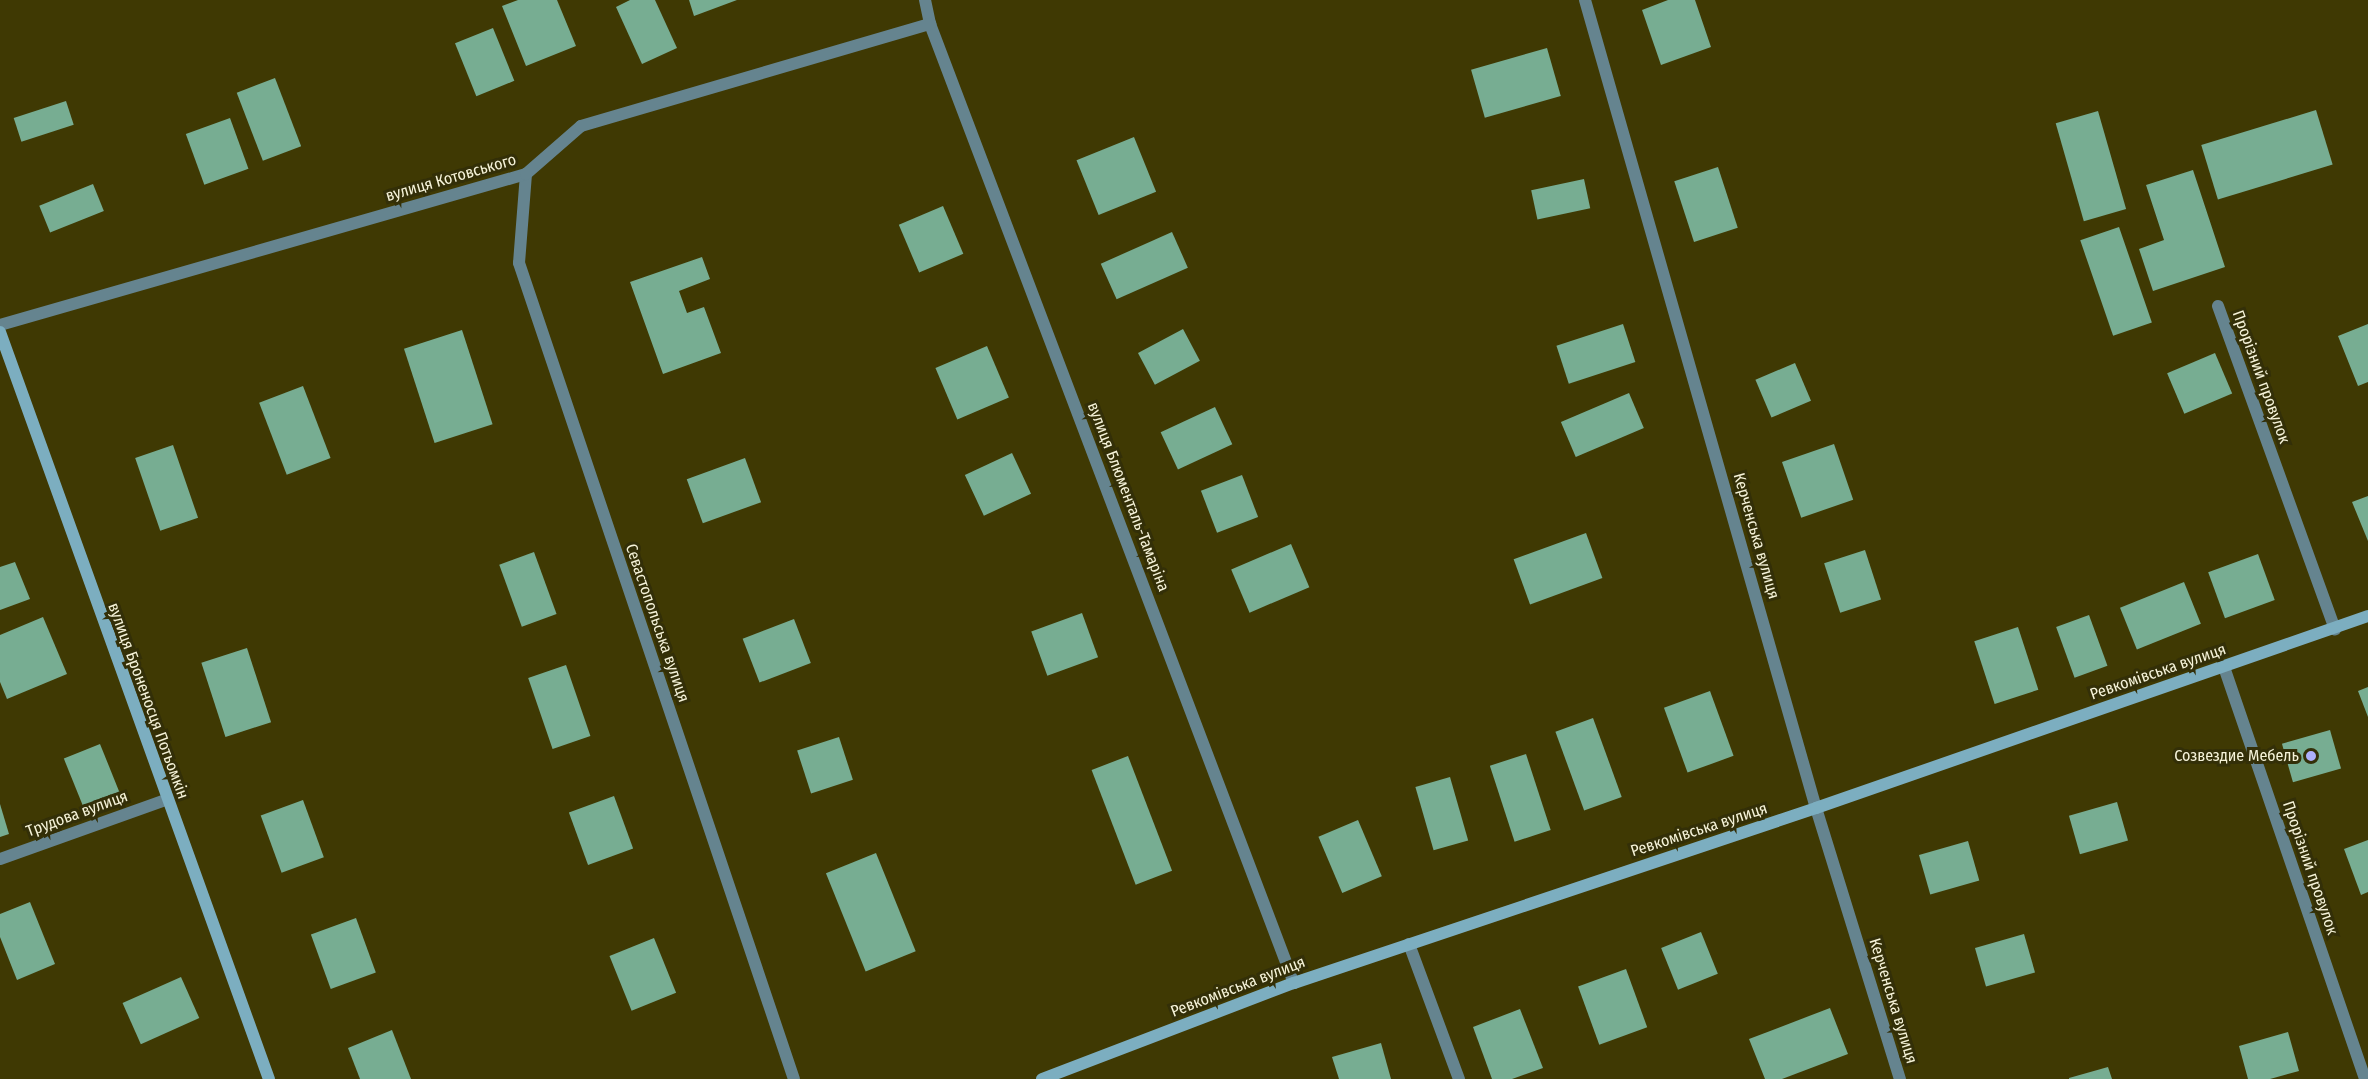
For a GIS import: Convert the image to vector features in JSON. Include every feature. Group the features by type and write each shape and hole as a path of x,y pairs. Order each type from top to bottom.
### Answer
{"street":[{"name":"вулиця Блюменталь-Тамаріна","path":"925,0 930,24 1294,982"},
{"name":"Керченська вулиця","path":"1585,0 1816,808 1900,1079"},
{"name":"вулиця Котовського","path":"0,325 526,174 581,126 930,24"},
{"name":"Севастопольська вулиця","path":"526,174 519,263 794,1079"},
{"name":"Прорізний провулок","path":"2218,306 2335,629"},
{"name":"вулиця Броненосця Потьомкін","path":"0,332 166,800 269,1079"},
{"name":"Ревкомівська вулиця","path":"1042,1079 1294,982 1816,808 2368,616"},
{"name":"Прорізний провулок","path":"2224,667 2365,1079"},
{"name":"Трудова вулиця","path":"0,859 166,800"},
{"path":"1409,944 1459,1079"}],"building":[{"path":"518,0 557,0 576,46 526,66 502,6"},
{"path":"630,0 655,0 677,48 642,64 616,7"},
{"path":"689,0 737,0 694,16"},
{"path":"1668,0 1695,0 1711,47 1661,65 1642,10"},
{"path":"493,28 514,81 476,96 455,43"},
{"path":"1547,48 1561,96 1485,118 1471,70"},
{"path":"275,78 301,146 263,161 237,93"},
{"path":"66,101 74,125 21,142 14,118"},
{"path":"2316,110 2333,165 2218,200 2201,145"},
{"path":"2098,111 2126,209 2084,221 2056,123"},
{"path":"230,118 248,169 204,185 186,134"},
{"path":"1134,137 1156,192 1099,215 1077,160"},
{"path":"1718,167 1738,228 1694,242 1674,181"},
{"path":"2193,170 2225,267 2153,291 2139,249 2164,240 2146,185"},
{"path":"1584,179 1590,208 1537,220 1531,190"},
{"path":"93,184 104,211 50,233 39,206"},
{"path":"943,206 963,254 919,273 899,225"},
{"path":"2119,227 2152,322 2113,336 2080,240"},
{"path":"1172,232 1188,268 1117,299 1101,264"},
{"path":"702,257 710,279 679,291 687,313 704,307 721,353 663,374 630,282"},
{"path":"1623,324 1635,362 1569,384 1556,346"},
{"path":"2368,324 2368,382 2358,386 2338,336"},
{"path":"1183,329 1200,361 1155,385 1138,353"},
{"path":"462,330 493,424 435,443 404,349"},
{"path":"987,346 1009,398 957,419 935,368"},
{"path":"2215,353 2232,394 2184,414 2167,373"},
{"path":"1795,363 1811,401 1771,418 1755,380"},
{"path":"303,386 331,458 287,475 259,403"},
{"path":"1629,393 1644,428 1576,457 1561,422"},
{"path":"1215,407 1232,444 1178,470 1161,432"},
{"path":"1834,444 1853,500 1801,518 1782,462"},
{"path":"173,445 198,518 160,531 135,458"},
{"path":"1012,453 1031,494 984,516 965,475"},
{"path":"745,458 761,502 703,523 687,479"},
{"path":"1242,475 1258,517 1217,533 1201,491"},
{"path":"2368,496 2368,541 2352,502"},
{"path":"1586,533 1602,578 1530,604 1514,559"},
{"path":"1291,544 1309,587 1250,613 1231,569"},
{"path":"1865,550 1881,599 1840,613 1824,563"},
{"path":"534,552 557,614 522,627 499,565"},
{"path":"2258,554 2275,600 2225,618 2208,572"},
{"path":"15,562 30,599 0,610 0,567"},
{"path":"2184,582 2201,624 2137,650 2120,608"},
{"path":"1082,613 1098,657 1047,676 1031,631"},
{"path":"2089,615 2107,666 2075,678 2056,627"},
{"path":"43,617 67,674 7,699 0,682 0,635"},
{"path":"794,619 811,663 759,683 743,639"},
{"path":"2018,627 2038,690 1995,704 1974,641"},
{"path":"247,648 271,722 225,737 201,663"},
{"path":"566,665 590,736 553,749 528,678"},
{"path":"2368,687 2368,717 2358,691"},
{"path":"1710,691 1734,756 1688,773 1664,708"},
{"path":"1593,718 1622,797 1584,811 1555,732"},
{"name":"Созвездие Мебель","path":"2330,730 2341,768 2293,782 2282,744"},
{"path":"839,737 853,780 811,793 797,751"},
{"path":"100,744 120,793 84,808 64,759"},
{"path":"1526,754 1551,830 1515,842 1490,766"},
{"path":"1128,756 1172,871 1136,885 1092,770"},
{"path":"1450,777 1468,840 1434,850 1415,787"},
{"path":"614,796 633,849 588,865 569,812"},
{"path":"303,800 324,857 282,873 261,815"},
{"path":"2117,802 2128,840 2080,854 2069,816"},
{"path":"0,804 9,834 0,837"},
{"path":"1358,820 1382,876 1342,893 1318,837"},
{"path":"2368,840 2368,892 2361,895 2344,849"},
{"path":"1968,841 1979,880 1930,894 1919,855"},
{"path":"876,853 916,951 866,972 826,873"},
{"path":"30,902 55,964 17,980 0,937 0,914"},
{"path":"356,918 376,973 331,989 311,934"},
{"path":"1701,932 1718,974 1678,990 1661,948"},
{"path":"2024,934 2035,972 1986,987 1975,948"},
{"path":"654,938 676,993 632,1011 609,956"},
{"path":"1626,969 1647,1027 1599,1045 1578,986"},
{"path":"181,977 199,1018 141,1044 123,1003"},
{"path":"1830,1008 1848,1054 1782,1079 1765,1079 1749,1039"},
{"path":"1520,1009 1543,1068 1512,1079 1492,1079 1473,1027"},
{"path":"392,1030 411,1079 360,1079 348,1048"},
{"path":"2288,1032 2299,1071 2270,1079 2248,1079 2239,1046"},
{"path":"1381,1043 1391,1079 1339,1079 1332,1057"},
{"path":"2108,1067 2112,1079 2069,1079 2069,1078"}],"place":[{"name":"Созвездие Мебель","path":"2311,756"}]}
